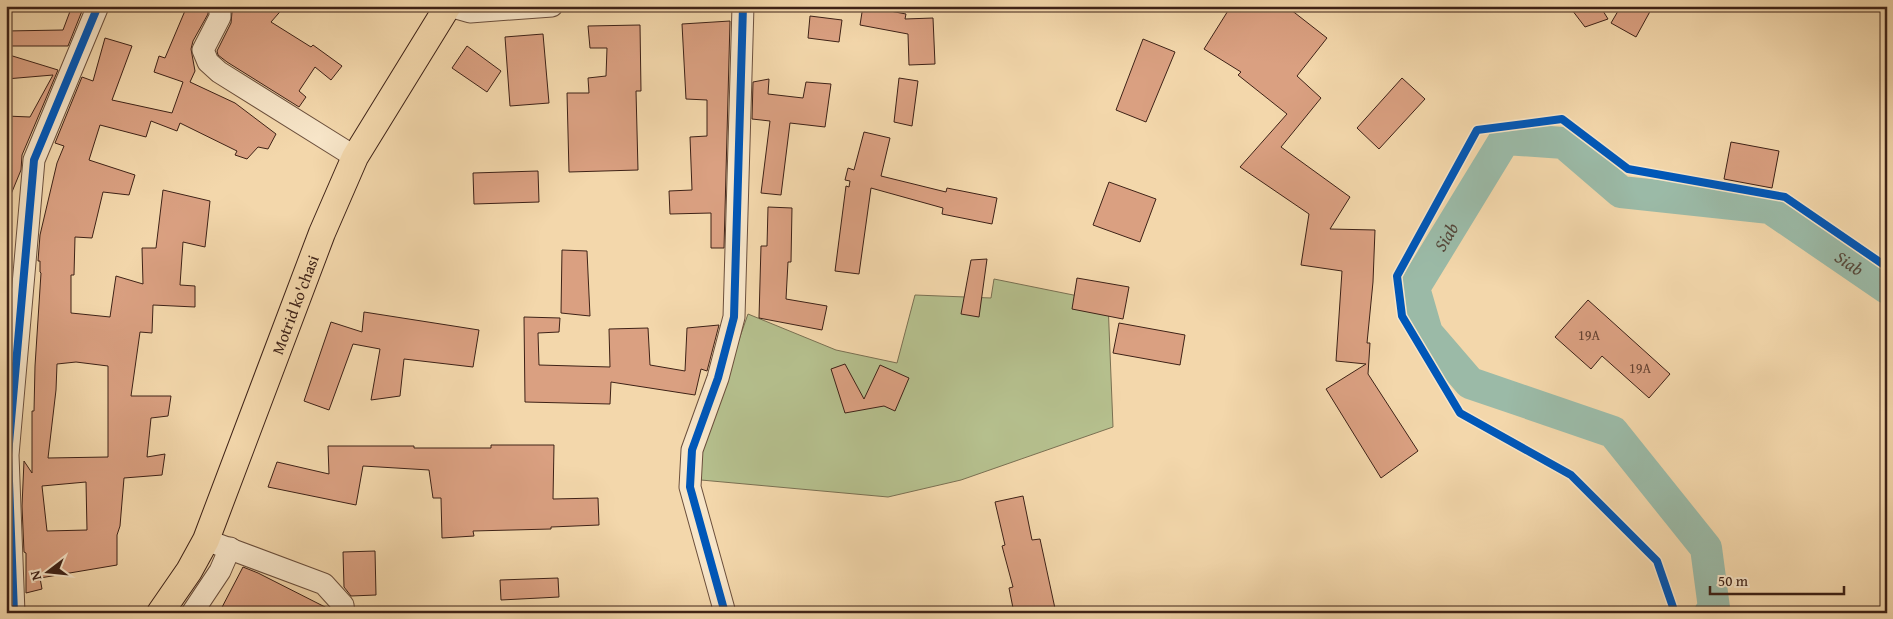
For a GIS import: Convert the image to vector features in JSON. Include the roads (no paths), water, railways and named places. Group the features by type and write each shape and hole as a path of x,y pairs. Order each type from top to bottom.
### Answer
{"main road":[{"name":"Motrid ko'chasi","path":"160,613 189,571 218,544 322,233 354,157 449,6"}],"street":[{"path":"14,613 8,455 34,160 98,6"},
{"path":"220,6 220,17 202,50 208,62 219,72 354,157"},
{"path":"449,6 470,12 552,6"},
{"path":"725,613 690,487 692,450 718,378 734,317 743,6"},
{"path":"192,613 220,571 218,544 324,584 343,605 344,613"}],"waterway":[{"name":"Siab","path":"1710,613 1714,608 1706,548 1613,432 1470,383 1427,333 1414,288 1505,139 1564,143 1621,192 1770,208 1887,288"}]}
